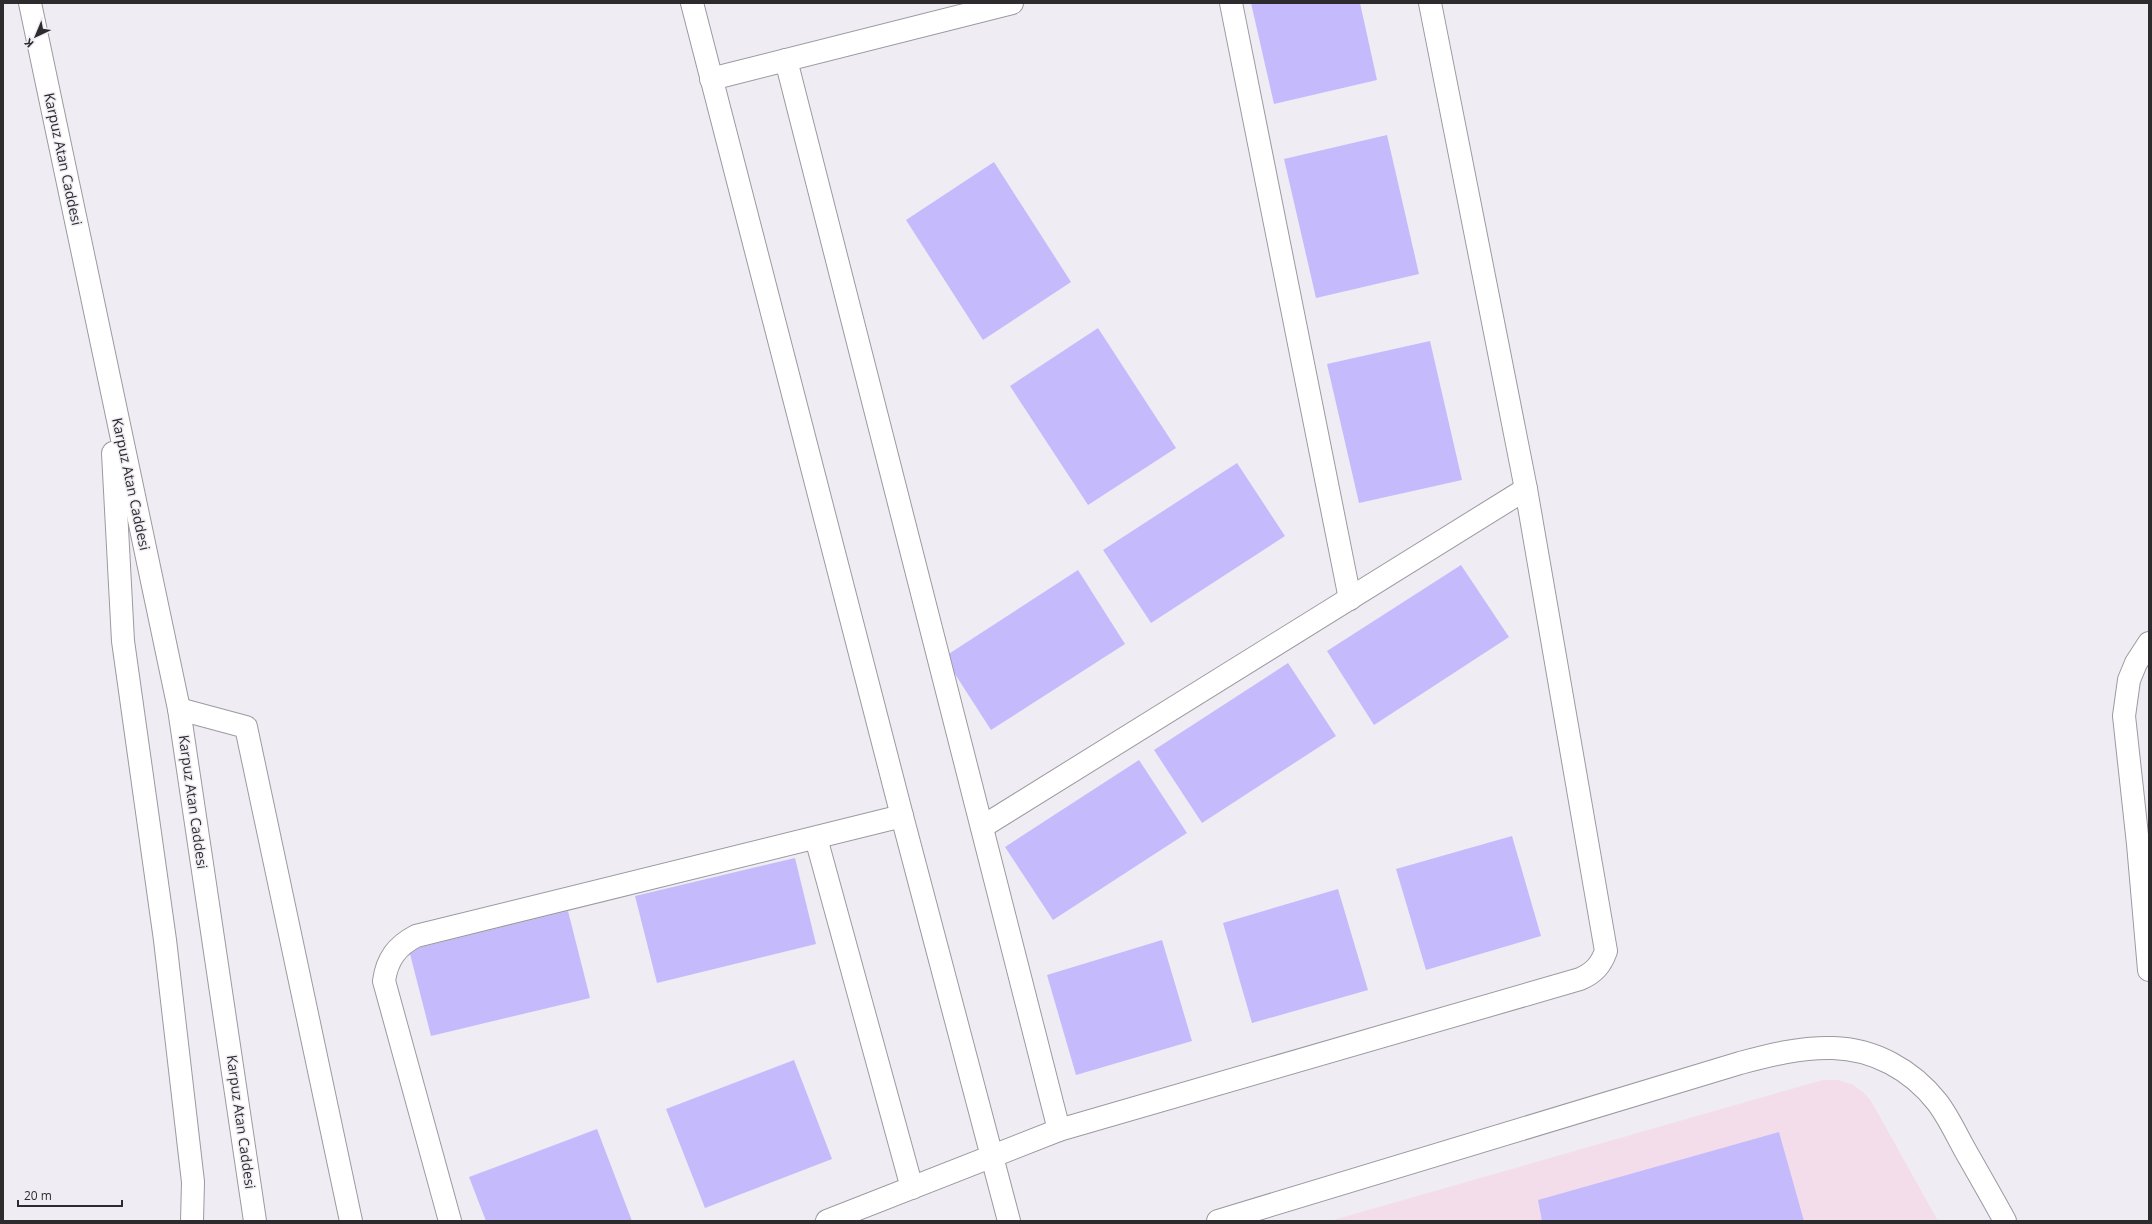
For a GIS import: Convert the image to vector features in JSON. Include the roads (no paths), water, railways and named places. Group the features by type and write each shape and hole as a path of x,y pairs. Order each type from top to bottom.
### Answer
{"street":[{"name":"Karpuz Atan Caddesi","path":"30,3 179,709 255,1221"},
{"path":"692,3 902,816 1009,1221"},
{"path":"711,79 1012,3"},
{"path":"1231,3 1350,599"},
{"path":"827,1221 1059,1130 1580,979 1590,974 1598,967 1606,951 1526,489 1430,3"},
{"path":"786,60 1059,1130"},
{"name":"Karpuz Atan Caddesi","path":"110,386 123,640 165,940 193,1182 192,1221"},
{"path":"982,828 1526,489"},
{"path":"2148,956 2124,716 2129,680 2136,662 2149,643"},
{"path":"179,709 246,727 351,1221"},
{"path":"450,1221 384,980 386,970 396,950 405,942 416,936 902,816"},
{"path":"816,838 912,1188"},
{"path":"1218,1221 1740,1064 1773,1055 1807,1049 1833,1048 1858,1051 1883,1059 1904,1071 1922,1086 1938,1103 2005,1221"}]}
